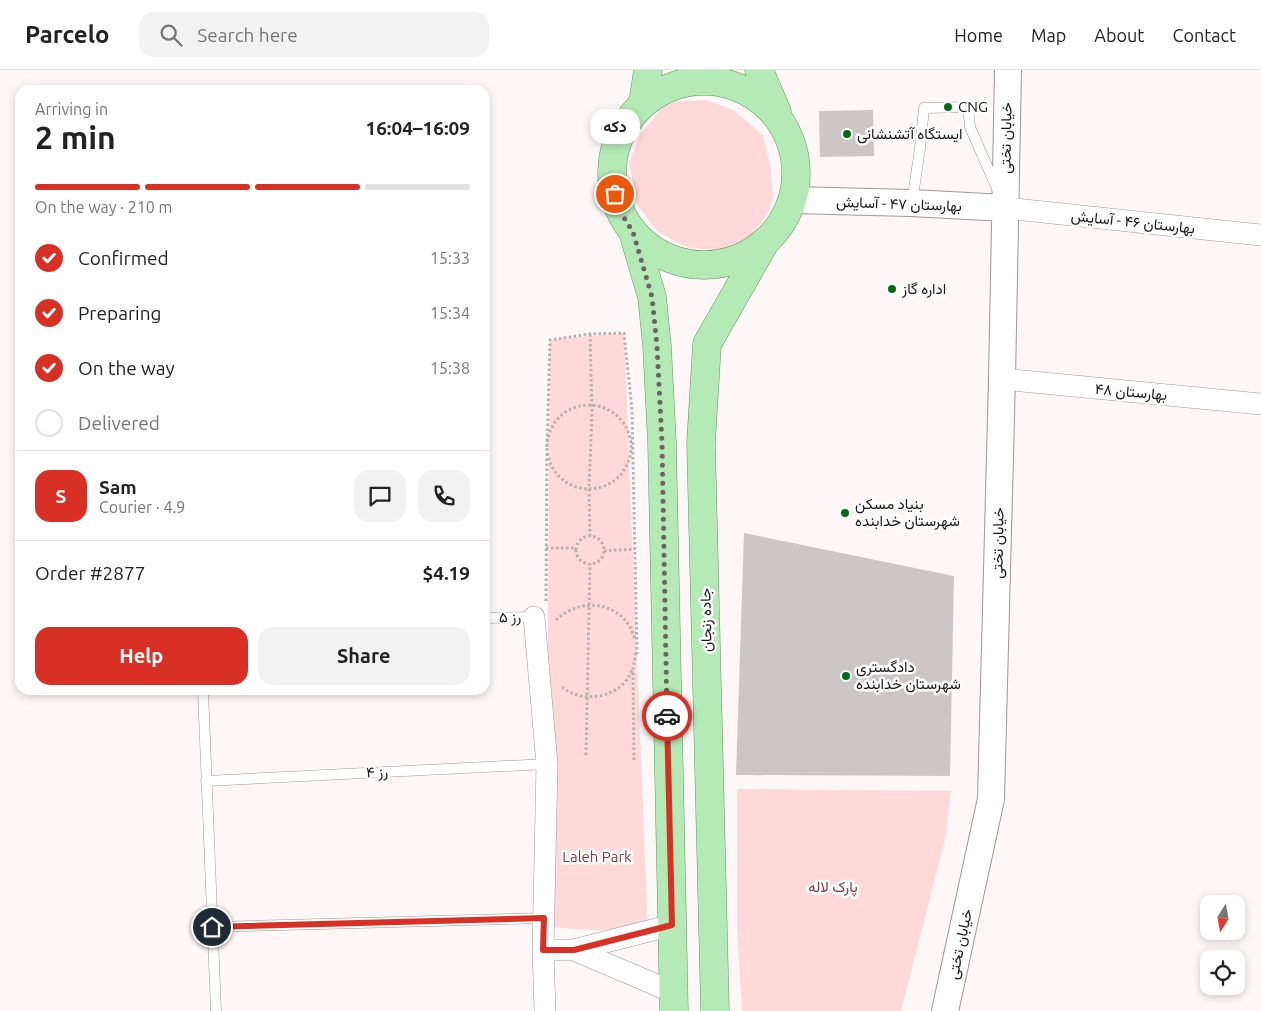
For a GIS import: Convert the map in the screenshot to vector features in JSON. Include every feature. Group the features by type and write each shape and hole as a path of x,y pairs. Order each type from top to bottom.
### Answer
{"main road":[{"path":"643,103 648,70"},
{"path":"633,232 655,251 673,259 682,262 711,265 739,258 764,244 776,231 786,216 793,200 797,172 792,143 779,118 759,70"},
{"path":"674,1002 662,443 657,346 652,297 633,232 618,208 612,180 614,151 624,125 643,103 669,87 699,80 729,83 736,86 757,96 779,118"},
{"name":"جاده زنجان","path":"715,1011 701,443 707,344 764,244"}],"street":[{"name":"خیابان تختی","path":"945,1011 991,799 1008,70"},
{"name":"بهارستان ۴۷ - آسایش","path":"793,200 1005,208"},
{"name":"بهارستان ۴۶ - آسایش","path":"1005,208 1261,235"},
{"name":"بهارستان ۴۸","path":"1002,379 1261,404"},
{"path":"544,615 548,764 543,950 545,1011"},
{"path":"543,950 574,950 672,925"},
{"path":"574,950 674,1002"}],"lane":[{"path":"912,203 924,108 968,107 970,127 1005,208"},
{"name":"رز ۵","path":"490,618 544,615"},
{"path":"203,695 216,1011"},
{"name":"رز ۴","path":"206,781 548,764"},
{"path":"212,927 544,918"}],"path":[{"path":"634,760 633,669 637,654 632,410 624,333 590,334 550,340 544,615 564,613 577,606 606,607 619,614 629,625 637,654"},
{"path":"590,334 592,413 589,488 590,536"},
{"path":"589,404 602,406 614,413 624,423 630,434 632,448 629,461 621,474 610,483 596,488 582,488 568,483 556,474 549,461 547,448 548,434 554,422 576,406 589,404"},
{"path":"590,536 602,542 604,552 596,563 587,564 579,560 576,555 576,548 581,539 590,536"},
{"path":"546,548 576,548"},
{"path":"604,552 635,549"},
{"path":"586,755 590,564"},
{"path":"560,686 566,691 581,696 597,697 612,692 624,683 633,669"}],"green space":[{"path":"707,100 733,110 763,135 771,170 773,197 767,215 749,239 721,251 689,248 658,232 638,206 629,163 640,135 662,108 677,101"},
{"name":"Laleh Park","path":"624,333 648,934 550,927 547,751 550,340"},
{"name":"پارک لاله","path":"737,789 951,791 945,839 901,1011 742,1011 737,927"}],"building":[{"name":"ایستگاه آتشنشانی","path":"873,110 874,156 820,157 819,111"},
{"name":"دادگستری شهرستان خدابنده","path":"744,533 954,576 950,776 736,775"}],"way so far":[{"path":"615,194 618,208 633,232 652,297 657,346 662,443 667,716"}],"place":[{"name":"CNG","path":"948,107"},
{"name":"ایستگاه آتشنشانی","path":"847,134"},
{"name":"دکه","path":"615,194"},
{"name":"اداره گاز","path":"892,289"},
{"name":"بنیاد مسکن شهرستان خدابنده","path":"845,513"},
{"name":"دادگستری شهرستان خدابنده","path":"846,676"}],"route":[{"path":"212,927 544,918 543,950 574,950 672,925 667,716"}]}
